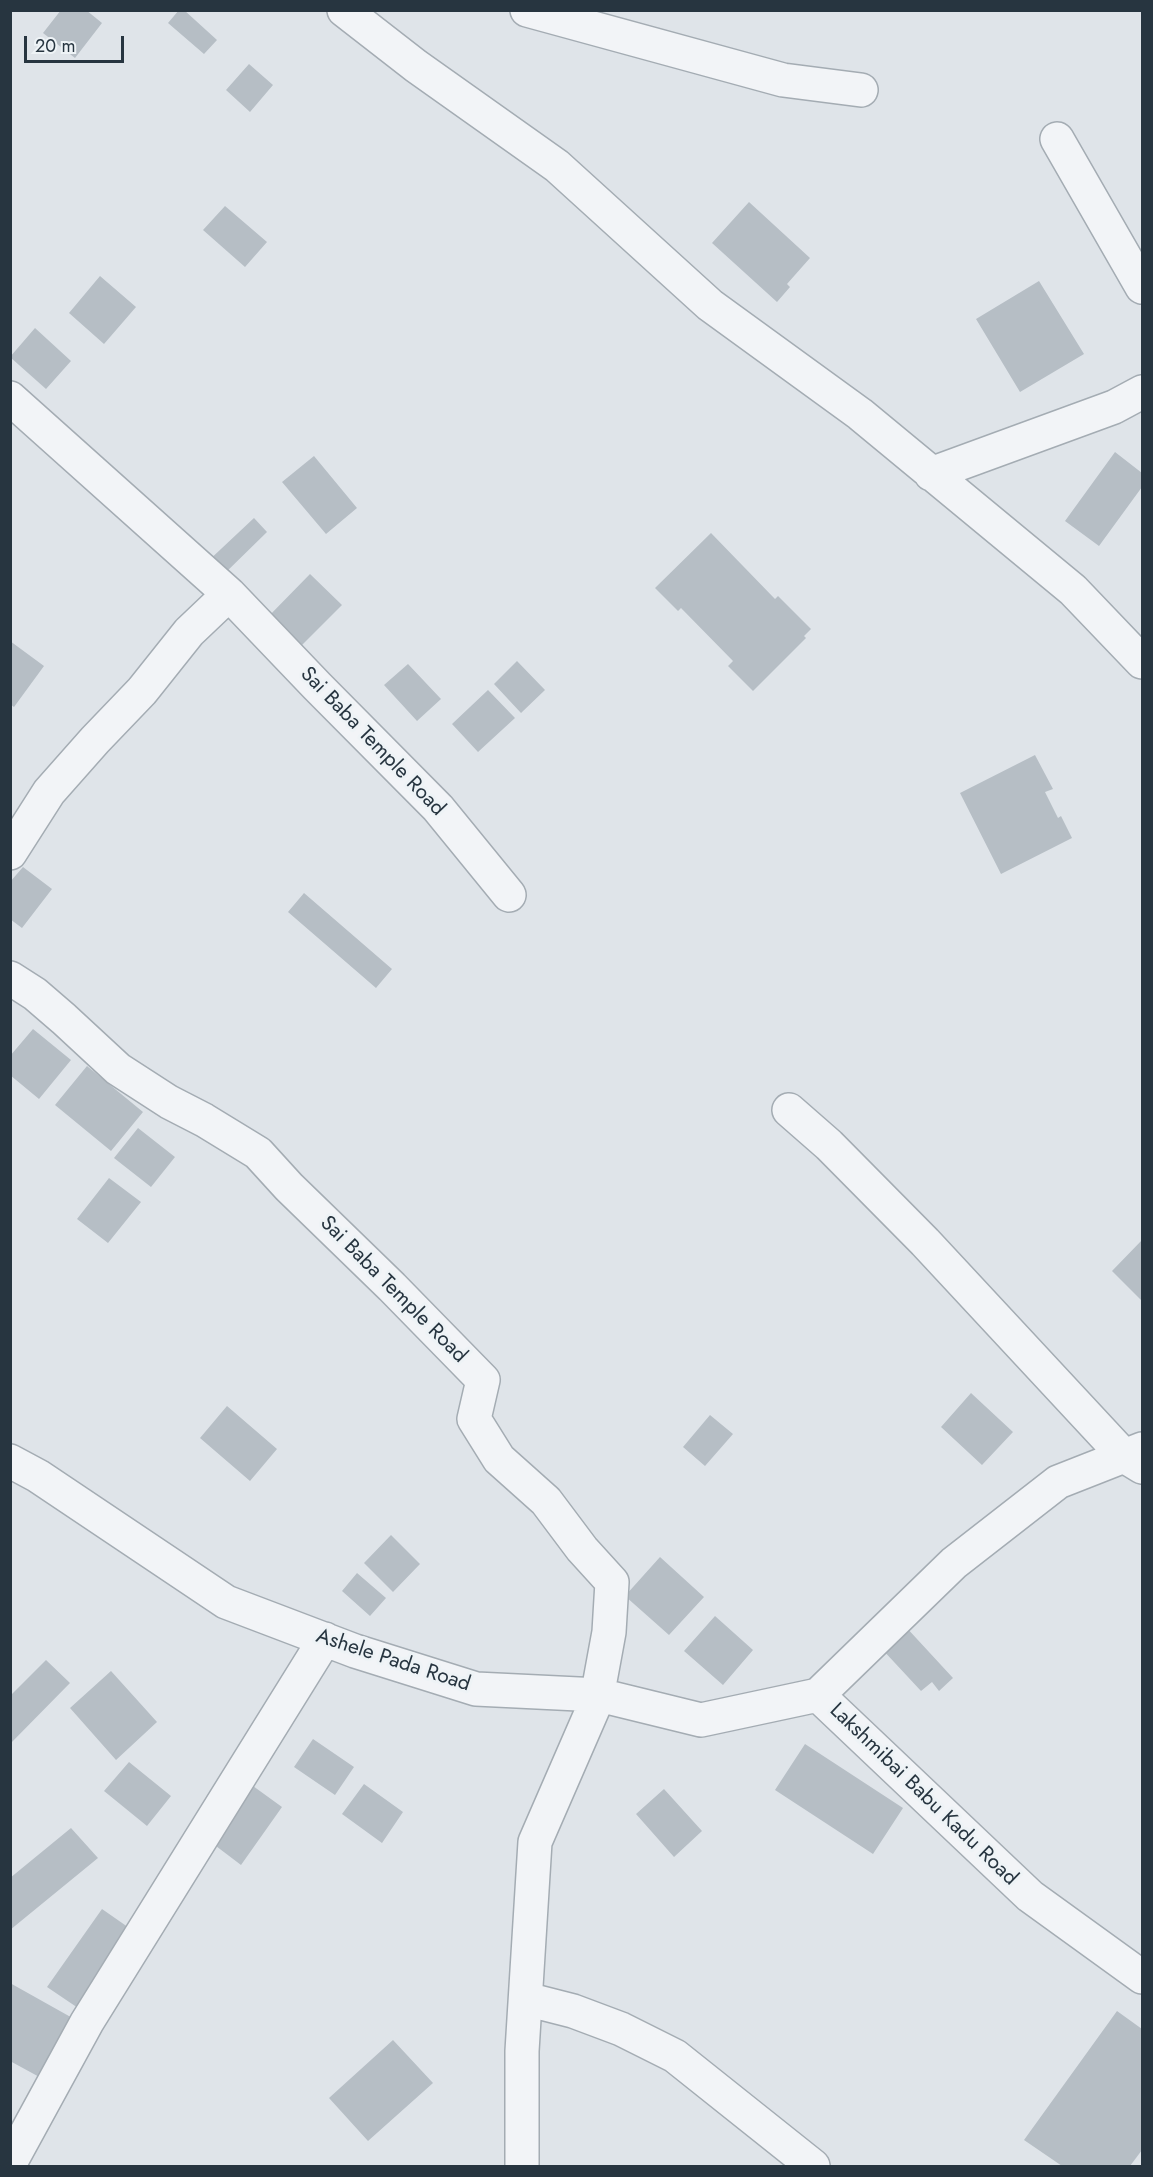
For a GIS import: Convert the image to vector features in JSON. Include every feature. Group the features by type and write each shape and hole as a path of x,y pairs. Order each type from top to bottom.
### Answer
{"street":[{"path":"344,10 416,66 557,166 710,305 860,414 1072,590 1143,662"},
{"path":"527,10 783,80 861,90"},
{"path":"1057,139 1143,287"},
{"path":"931,474 1114,407 1143,392"},
{"name":"Sai Baba Temple Road","path":"10,398 229,594 438,808 509,895"},
{"path":"10,853 49,792 142,692 189,632 229,594"},
{"name":"Sai Baba Temple Road","path":"10,978 64,1019 118,1069 169,1102 204,1119 258,1153 289,1187 377,1272 483,1380 474,1419 499,1459 546,1501 582,1549 612,1582 609,1632 599,1695"},
{"path":"789,1110 829,1145 1136,1457"},
{"name":"Lakshmibai Babu Kadu Road","path":"1136,1457 1058,1482 954,1563 818,1695 1030,1896 1143,1977"},
{"name":"Ashele Pada Road","path":"10,1461 38,1476 226,1602 355,1651 476,1689 599,1695 701,1720 818,1695"},
{"path":"10,2163 87,2022 325,1639"},
{"path":"522,2166 522,2051 536,1842 599,1695"},
{"path":"526,1999 573,2011 621,2029 675,2056 813,2166"}],"building":[{"path":"61,10 86,10 102,23 75,58 43,33"},
{"path":"179,10 184,10 217,40 204,54 168,23"},
{"path":"249,64 273,85 250,112 226,90"},
{"path":"749,202 810,258 787,284 790,287 777,302 712,243"},
{"path":"225,206 267,242 245,267 203,230"},
{"path":"100,276 136,307 104,344 69,313"},
{"path":"1039,281 1084,354 1020,392 976,319"},
{"path":"35,328 71,361 46,389 10,357"},
{"path":"1115,452 1142,473 1142,487 1099,546 1065,521"},
{"path":"314,456 357,508 326,534 282,482"},
{"path":"254,518 267,532 219,579 205,564"},
{"path":"711,533 775,599 778,596 811,629 804,636 806,638 753,691 728,666 733,661 681,608 678,611 655,588"},
{"path":"310,574 342,605 296,651 265,620"},
{"path":"10,641 44,666 14,707 10,704"},
{"path":"517,661 545,690 521,713 494,684"},
{"path":"408,664 441,699 417,721 384,685"},
{"path":"488,690 515,718 478,752 452,724"},
{"path":"1035,755 1053,789 1045,792 1058,818 1061,816 1072,838 1001,874 960,793"},
{"path":"23,867 52,889 22,928 10,919 10,882"},
{"path":"304,893 392,969 376,988 288,912"},
{"path":"33,1029 71,1060 39,1099 10,1075 10,1056"},
{"path":"87,1066 143,1112 111,1151 55,1105"},
{"path":"138,1128 175,1157 151,1187 114,1158"},
{"path":"109,1178 141,1202 108,1243 77,1219"},
{"path":"1142,1240 1142,1301 1112,1271"},
{"path":"971,1393 1013,1432 982,1465 941,1427"},
{"path":"227,1406 277,1449 250,1481 200,1438"},
{"path":"710,1415 733,1434 705,1466 683,1447"},
{"path":"391,1535 420,1564 393,1592 364,1563"},
{"path":"660,1557 704,1597 669,1635 625,1596"},
{"path":"357,1573 386,1598 370,1616 342,1591"},
{"path":"715,1616 753,1650 723,1685 684,1651"},
{"path":"905,1626 953,1678 939,1691 932,1682 921,1691 881,1648"},
{"path":"46,1660 70,1683 10,1744 10,1696"},
{"path":"111,1671 157,1722 116,1760 70,1708"},
{"path":"313,1739 354,1767 335,1795 294,1767"},
{"path":"805,1744 903,1808 873,1854 775,1790"},
{"path":"129,1762 171,1796 147,1826 104,1791"},
{"path":"364,1784 403,1812 382,1843 342,1814"},
{"path":"253,1786 282,1807 241,1865 212,1843"},
{"path":"664,1789 702,1831 674,1857 636,1814"},
{"path":"71,1828 98,1858 10,1930 10,1878"},
{"path":"102,1909 135,1932 81,2010 47,1987"},
{"path":"10,1983 76,2020 43,2079 10,2061"},
{"path":"1117,2011 1142,2029 1142,2150 1130,2166 1062,2166 1024,2140"},
{"path":"393,2040 433,2083 368,2141 329,2098"}]}
